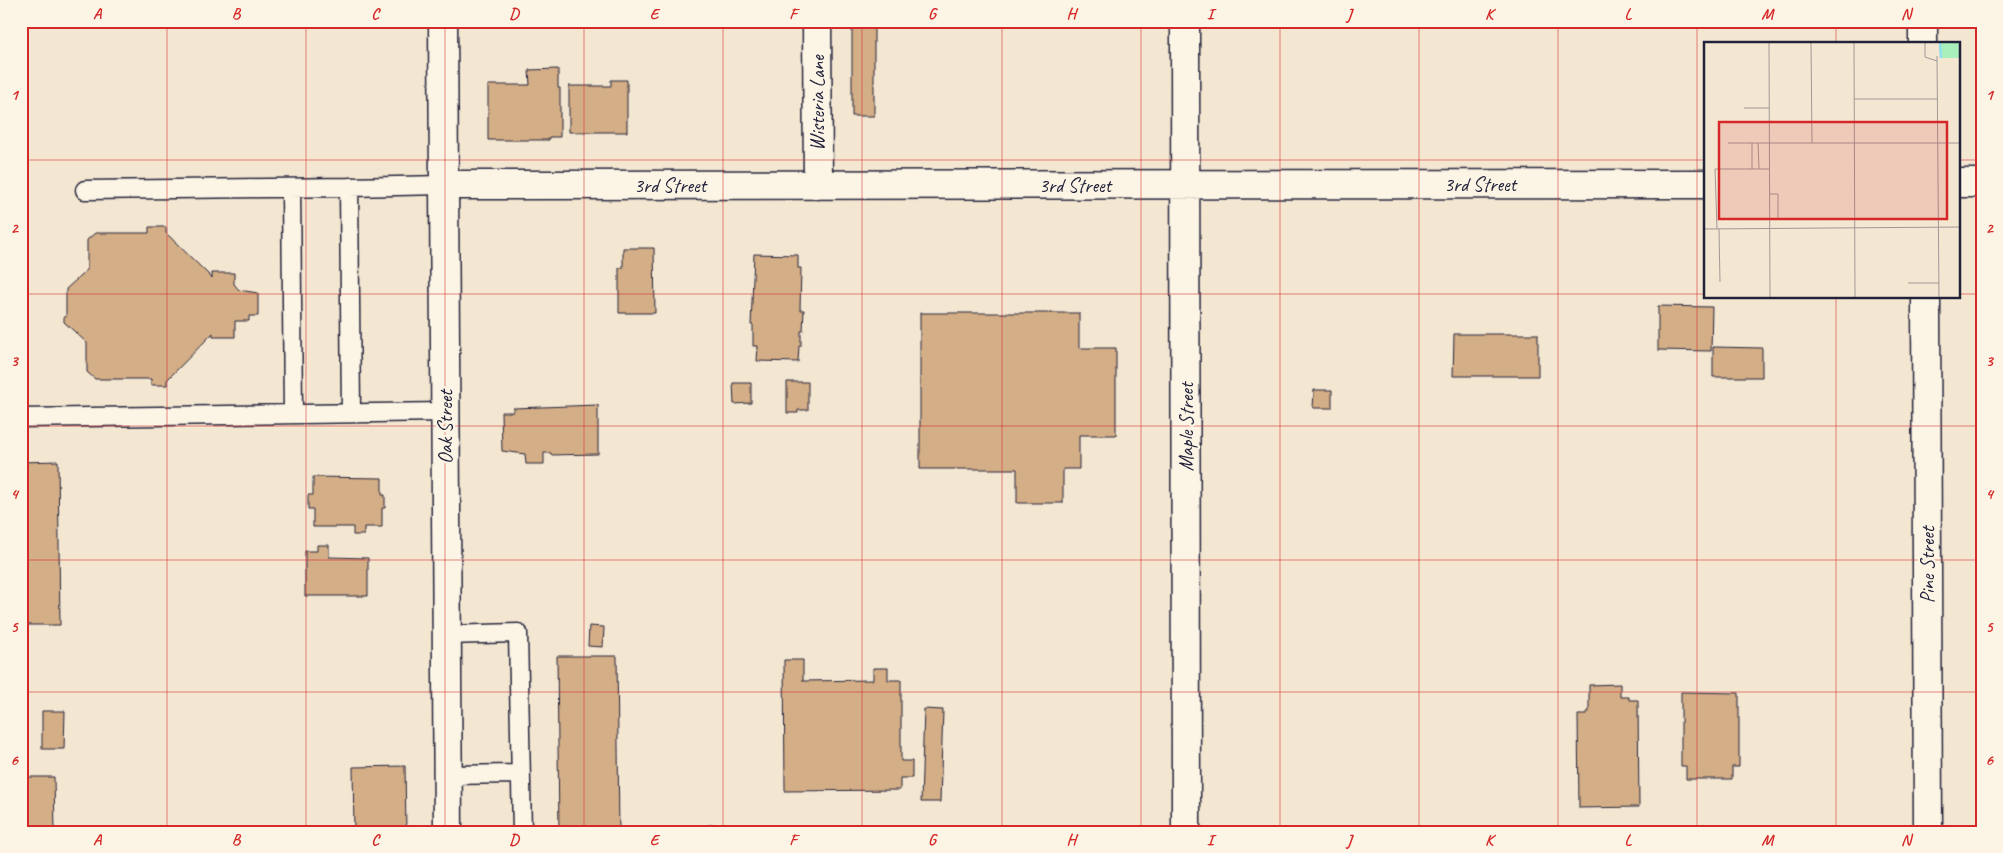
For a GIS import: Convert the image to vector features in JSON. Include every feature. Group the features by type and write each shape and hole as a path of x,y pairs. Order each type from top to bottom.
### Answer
{"street":[{"name":"Oak Street","path":"443,21 448,832"},
{"name":"Wisteria Lane","path":"817,21 818,185"},
{"name":"Maple Street","path":"1185,21 1186,832"},
{"path":"1923,21 1923,42"},
{"path":"1960,183 1982,183"},
{"name":"3rd Street","path":"444,185 1704,184"},
{"name":"Pine Street","path":"1926,299 1928,832"}],"lane":[{"path":"85,190 444,185"},
{"path":"349,187 351,413"},
{"path":"291,188 292,414"},
{"path":"21,418 445,412"},
{"path":"446,635 518,633 522,832"},
{"path":"448,775 521,774"}],"building":[{"path":"852,24 874,24 874,116 852,116"},
{"path":"558,69 560,137 549,137 549,140 488,140 488,85 530,85 529,70"},
{"path":"611,80 627,80 627,132 569,132 569,86 611,86"},
{"path":"149,227 166,227 166,233 212,278 212,273 234,273 234,284 239,290 258,293 258,316 249,316 249,321 235,321 235,337 213,337 213,333 167,380 167,385 151,385 151,379 95,379 87,372 87,343 64,322 64,317 66,317 66,289 87,270 87,240 95,233 149,233"},
{"path":"623,248 654,248 655,313 619,313 619,268 623,268"},
{"path":"754,254 798,255 798,268 801,268 800,310 804,310 798,362 757,361 758,346 753,346 753,325 751,325"},
{"path":"1658,306 1712,307 1711,351 1658,350"},
{"path":"920,313 1079,313 1079,348 1116,348 1116,435 1079,435 1079,469 1063,469 1063,503 1017,503 1017,469 920,469"},
{"path":"1454,334 1538,334 1538,376 1453,376"},
{"path":"1713,347 1762,348 1762,377 1713,377"},
{"path":"787,382 808,382 808,410 798,410 798,413 787,413"},
{"path":"733,383 751,383 751,403 734,404"},
{"path":"1314,390 1332,390 1332,408 1313,408"},
{"path":"598,405 598,454 551,455 551,453 544,453 544,464 526,464 525,454 502,451 501,412 513,412 513,408"},
{"path":"58,461 60,625 22,625 21,462"},
{"path":"313,477 382,478 382,495 385,495 385,508 382,508 382,527 364,527 364,535 353,535 353,527 313,527 313,509 308,509 308,495 313,495"},
{"path":"317,545 329,545 329,557 368,558 368,596 305,596 305,551 317,551"},
{"path":"589,626 604,627 603,647 588,646"},
{"path":"557,656 617,656 619,832 559,832"},
{"path":"784,660 803,660 803,681 873,680 873,668 888,668 888,680 901,680 901,761 912,761 912,778 900,778 900,790 785,791"},
{"path":"1620,684 1620,697 1638,700 1639,807 1579,808 1578,715 1586,715 1586,712 1589,712 1589,685"},
{"path":"1681,692 1739,693 1739,767 1732,767 1732,779 1686,779 1686,766 1681,766"},
{"path":"924,709 943,710 940,802 921,802"},
{"path":"42,711 65,711 64,749 42,749"},
{"path":"405,766 406,832 354,832 353,767"},
{"path":"21,777 54,777 55,832 21,832"},
{"path":"708,825 756,825 756,832 708,832"}]}
